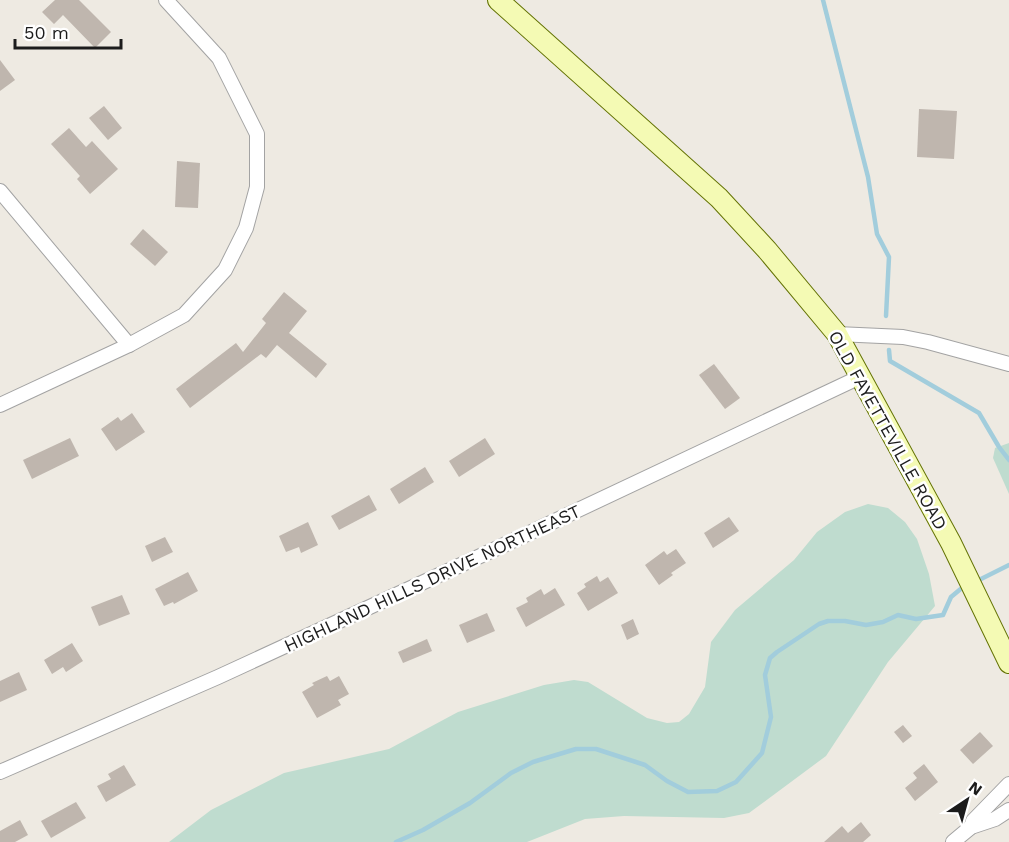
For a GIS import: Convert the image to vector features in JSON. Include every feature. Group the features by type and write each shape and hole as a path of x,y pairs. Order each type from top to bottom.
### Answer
{"street":[{"path":"0,405 129,345 184,315 225,270 246,228 257,187 257,134 219,58 166,0"},
{"name":"OLD FAYETTEVILLE ROAD","path":"498,0 719,198 767,250 837,333 951,543 1009,663"},
{"path":"0,191 129,345"},
{"path":"837,333 912,339 1009,364"},
{"name":"HIGHLAND HILLS DRIVE NORTHEAST","path":"0,772 239,668 860,377"},
{"path":"971,827 973,821 1009,784"},
{"path":"953,842 971,827 995,819 1009,810"}],"green space":[{"path":"1009,443 1009,494 993,458 995,448"},
{"path":"868,504 888,508 905,522 917,539 929,574 935,606 888,662 826,756 749,813 724,818 624,816 585,819 527,842 169,842 211,810 284,773 389,749 458,712 544,685 574,680 588,682 647,718 667,723 679,722 689,714 705,687 711,642 735,610 794,560 817,532 845,512"}],"building":[{"path":"55,0 79,0 111,32 95,48 63,15 54,24 42,12"},
{"path":"0,60 15,80 0,91"},
{"path":"104,106 122,128 108,140 89,118"},
{"path":"919,109 957,111 954,159 917,157"},
{"path":"69,128 86,147 92,141 118,169 90,194 77,179 80,176 51,144"},
{"path":"177,161 200,163 198,208 175,207"},
{"path":"143,229 168,252 155,266 130,244"},
{"path":"284,292 307,311 289,333 327,364 316,378 277,345 266,358 261,354 190,408 176,389 236,343 243,352 266,323 262,319"},
{"path":"714,364 740,398 725,409 699,375"},
{"path":"132,413 145,432 116,451 101,429 118,417 121,421"},
{"path":"70,438 79,456 32,479 23,460"},
{"path":"485,438 495,454 459,477 449,461"},
{"path":"425,467 434,482 399,504 390,489"},
{"path":"369,495 377,510 339,530 331,516"},
{"path":"729,517 739,531 713,548 704,533"},
{"path":"308,522 318,545 301,553 299,547 286,552 279,536"},
{"path":"165,537 173,552 152,562 145,546"},
{"path":"676,549 686,563 659,585 645,565 664,551 667,555"},
{"path":"188,572 198,591 174,604 173,602 164,606 155,589"},
{"path":"597,576 600,582 608,577 618,593 588,611 577,593 586,587 584,584"},
{"path":"555,588 565,605 526,627 516,608 528,602 526,598 541,589 544,595"},
{"path":"122,595 130,614 99,626 91,607"},
{"path":"487,613 495,631 467,643 459,625"},
{"path":"633,619 639,634 627,640 621,625"},
{"path":"427,639 432,651 403,663 398,652"},
{"path":"72,643 83,661 66,672 63,667 52,674 44,660"},
{"path":"19,672 27,690 0,702 0,681"},
{"path":"327,676 330,681 339,676 349,694 338,700 341,705 317,718 302,692 314,685 312,683"},
{"path":"903,725 912,736 903,743 894,732"},
{"path":"980,732 993,746 973,764 960,750"},
{"path":"924,764 938,782 915,801 905,788 917,778 913,773"},
{"path":"124,765 136,785 106,802 97,786 111,779 108,774"},
{"path":"76,802 86,818 51,838 41,821"},
{"path":"20,820 28,835 15,842 0,842 0,831"},
{"path":"861,822 871,835 863,842 824,842 842,826 848,833"}],"waterway":[{"path":"823,0 868,177 877,234 889,257 886,316"},
{"path":"889,350 890,361 979,413 1009,460"},
{"path":"981,579 1009,565"},
{"path":"396,842 423,830 470,803 511,773 533,762 576,749 596,749 645,765 667,781 688,792 717,791 736,782 762,753 771,717 765,675 770,658 777,652 819,624 828,621 866,625 883,622 898,615 916,619 943,615 951,597 963,587"}]}
